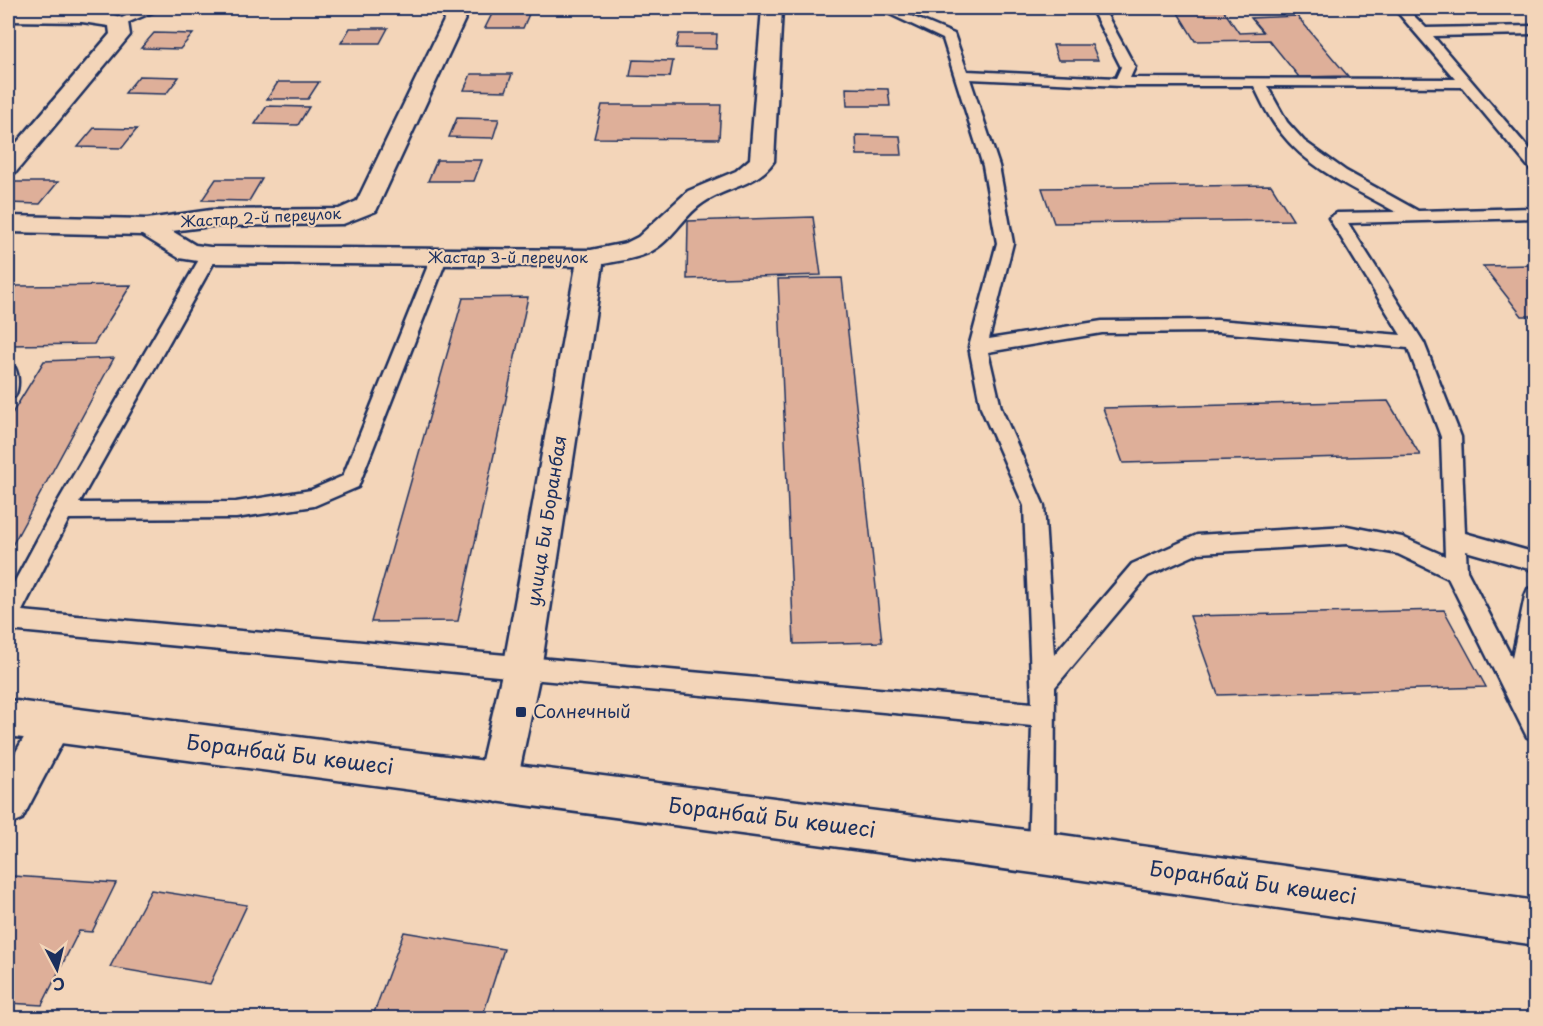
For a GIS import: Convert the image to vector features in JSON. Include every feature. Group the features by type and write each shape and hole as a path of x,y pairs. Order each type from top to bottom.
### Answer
{"street":[{"name":"Жастар 2-й переулок","path":"8,224 147,227 211,218 343,216 367,206 460,8"},
{"name":"Жастар 3-й переулок","path":"147,227 188,252 210,255 591,258 640,247 668,226 688,202 709,190 752,174 762,161 772,8"},
{"path":"8,15 82,16 118,21 120,35 8,167"},
{"name":"улица Би Боранбая","path":"497,782 522,669 591,258"},
{"name":"Боранбай Би көшесі","path":"8,718 1041,853 1536,923"},
{"path":"8,804 53,724"}],"lane":[{"path":"118,21 156,8"},
{"path":"884,8 949,37 964,75 991,166 1005,243 978,347 991,408 1034,506 1045,716 1041,853"},
{"path":"1097,8 1128,67 1121,82"},
{"path":"1400,8 1423,32 1536,168"},
{"path":"1423,32 1536,30"},
{"path":"964,75 1121,82 1466,83"},
{"path":"1258,82 1277,118 1299,144 1339,172 1415,216"},
{"path":"1536,213 1337,218 1415,343 1451,437 1456,571 1536,729"},
{"path":"210,255 63,511 8,618 522,669 1045,716"},
{"path":"63,511 236,510 314,498 351,481 439,258"},
{"path":"978,347 1113,327 1217,326 1333,334 1415,343"},
{"path":"8,373 8,391"},
{"path":"1044,683 1140,570 1197,544 1347,535 1402,546 1456,571"},
{"path":"1455,539 1536,562"},
{"path":"1517,692 1536,596"}],"building":[{"path":"1038,8 1075,8 1078,13 1040,13"},
{"path":"1175,8 1222,8 1239,33 1263,32 1251,18 1297,16 1348,76 1299,77 1269,40 1195,41"},
{"path":"492,14 529,14 523,28 485,28"},
{"path":"350,28 388,28 380,43 341,43"},
{"path":"154,33 193,34 180,49 141,48"},
{"path":"679,34 717,34 716,49 676,48"},
{"path":"1053,45 1092,45 1098,60 1058,60"},
{"path":"633,60 673,61 670,77 630,76"},
{"path":"471,74 512,74 506,91 464,90"},
{"path":"139,76 179,77 166,94 125,93"},
{"path":"278,82 319,82 308,99 267,99"},
{"path":"846,88 888,89 890,106 847,106"},
{"path":"602,105 721,105 719,139 594,138"},
{"path":"267,106 309,107 298,125 255,124"},
{"path":"457,118 499,119 493,138 449,137"},
{"path":"94,128 137,129 122,148 78,147"},
{"path":"856,135 900,136 902,155 857,155"},
{"path":"437,160 482,160 474,181 428,181"},
{"path":"216,179 262,179 249,201 202,200"},
{"path":"12,182 58,182 40,204 8,203 8,187"},
{"path":"1271,185 1293,220 1054,223 1042,188"},
{"path":"813,217 821,275 687,279 688,221"},
{"path":"1536,265 1536,316 1522,316 1483,266"},
{"path":"842,278 882,642 794,644 778,279"},
{"path":"131,285 94,344 8,345 8,298 17,286"},
{"path":"528,297 458,621 371,622 463,298"},
{"path":"114,358 8,553 8,420 44,361"},
{"path":"1388,401 1420,455 1123,463 1103,408"},
{"path":"1444,610 1486,687 1218,695 1190,616"},
{"path":"13,876 116,883 92,932 79,931 42,1005 8,1003 8,886"},
{"path":"151,890 247,905 210,984 110,967"},
{"path":"404,932 504,949 482,1018 372,1018"}],"place":[{"name":"Солнечный","path":"521,712"}]}
